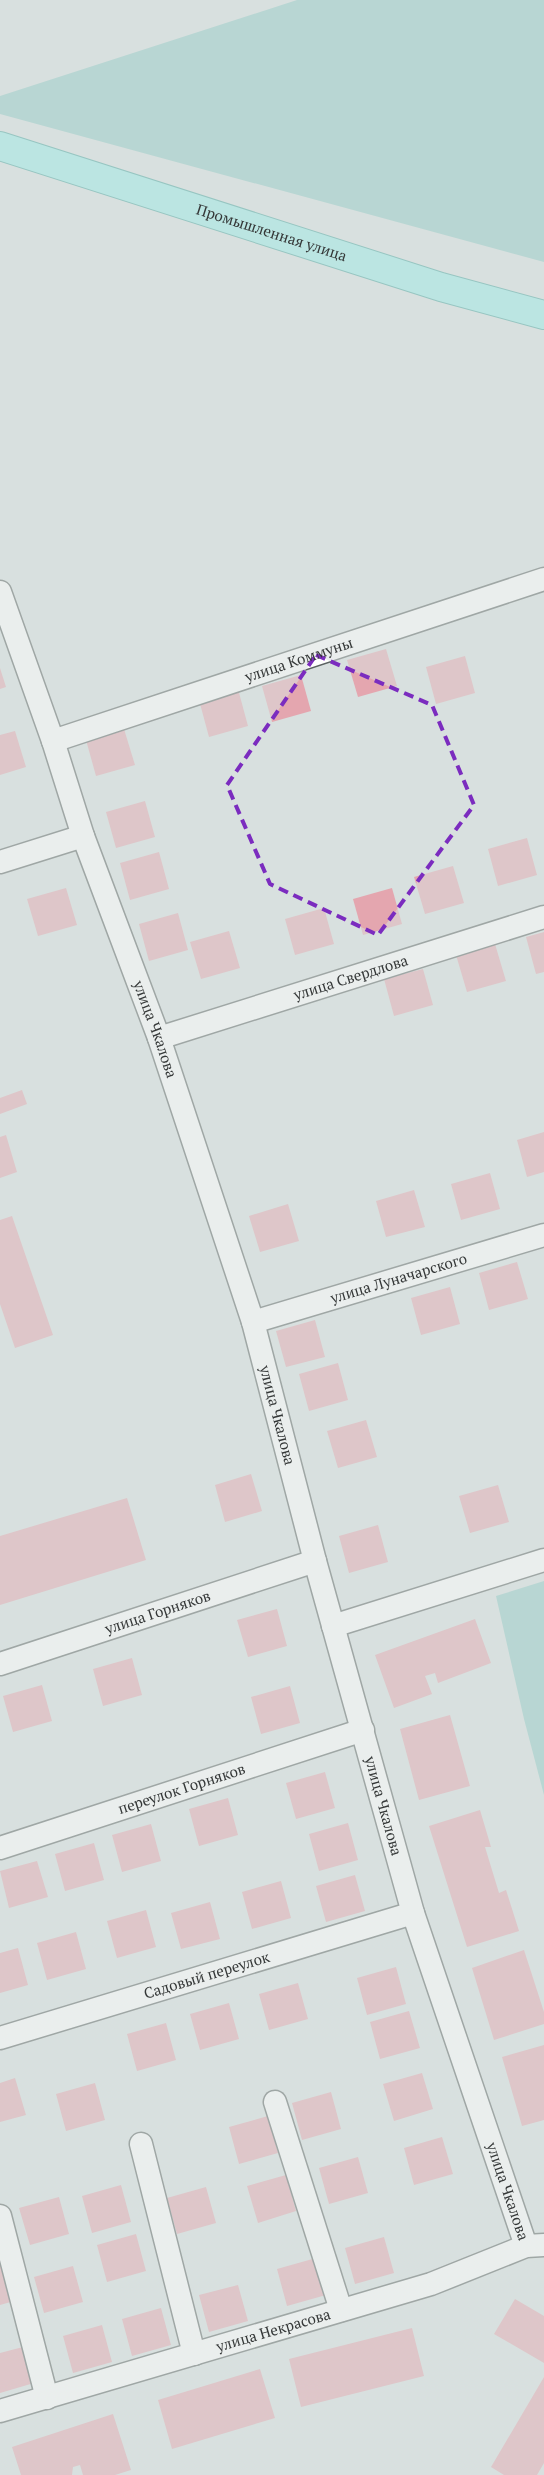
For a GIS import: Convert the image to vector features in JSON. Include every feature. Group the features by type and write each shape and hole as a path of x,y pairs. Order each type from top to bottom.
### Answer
{"main road":[{"name":"Промышленная улица","path":"0,146 441,287 544,315"}],"street":[{"name":"улица Коммуны","path":"53,741 544,579"},
{"name":"улица Чкалова","path":"0,592 53,741 83,836 159,1038 253,1322 315,1561 413,1913 535,2246"},
{"path":"0,862 83,836"},
{"name":"улица Свердлова","path":"159,1038 544,917"},
{"name":"улица Луначарского","path":"253,1322 544,1235"},
{"path":"333,1626 544,1560"},
{"name":"улица Горняков","path":"0,1664 315,1561"},
{"name":"переулок Горняков","path":"0,1848 363,1730"},
{"name":"Садовый переулок","path":"0,2038 413,1913"},
{"path":"275,2102 341,2310"},
{"path":"140,2144 194,2354"},
{"path":"0,2216 47,2398"},
{"name":"улица Некрасова","path":"0,2411 430,2284 535,2246"}],"highlighted area":[{"path":"316,655 432,705 474,805 378,935 270,884 227,785"}],"shaded area":[{"path":"297,0 544,0 544,262 0,114 0,96"},
{"path":"544,1581 544,1795 524,1719 496,1596"}],"building":[{"path":"386,649 397,686 358,697 347,660"},
{"path":"465,656 475,693 436,704 426,667"},
{"path":"0,668 6,687 0,689"},
{"path":"301,675 311,711 272,722 262,686"},
{"path":"238,689 248,726 209,737 199,700"},
{"path":"124,729 135,765 96,776 86,740"},
{"path":"15,731 26,767 0,775 0,735"},
{"path":"145,801 155,837 116,848 106,812"},
{"path":"527,838 537,875 498,886 488,849"},
{"path":"159,852 169,889 130,900 120,863"},
{"path":"453,866 464,903 425,914 414,877"},
{"path":"66,888 77,925 38,936 27,899"},
{"path":"392,888 402,924 363,935 353,899"},
{"path":"324,908 334,944 295,955 285,919"},
{"path":"178,913 188,950 149,961 139,924"},
{"path":"229,931 240,968 201,979 190,942"},
{"path":"544,932 544,972 536,974 526,937"},
{"path":"495,944 506,981 467,992 456,955"},
{"path":"423,969 433,1005 394,1016 384,979"},
{"path":"22,1090 27,1104 0,1114 0,1098"},
{"path":"544,1132 544,1172 527,1177 517,1140"},
{"path":"6,1135 17,1172 0,1178 0,1137"},
{"path":"490,1173 500,1209 461,1220 451,1184"},
{"path":"414,1190 425,1227 386,1237 376,1201"},
{"path":"288,1204 299,1241 260,1252 249,1216"},
{"path":"12,1216 53,1335 15,1348 0,1304 0,1220"},
{"path":"517,1262 528,1299 489,1310 479,1273"},
{"path":"450,1287 460,1324 421,1335 411,1298"},
{"path":"315,1320 325,1357 286,1367 276,1331"},
{"path":"338,1363 348,1400 309,1411 299,1374"},
{"path":"366,1420 377,1457 338,1468 327,1431"},
{"path":"251,1474 262,1511 225,1522 215,1485"},
{"path":"498,1485 509,1522 470,1533 459,1496"},
{"path":"127,1498 146,1560 0,1605 0,1536"},
{"path":"378,1525 388,1562 349,1573 339,1536"},
{"path":"277,1609 287,1646 248,1657 237,1620"},
{"path":"475,1619 491,1663 438,1683 435,1673 425,1676 432,1694 394,1708 375,1655"},
{"path":"132,1658 142,1695 103,1706 93,1669"},
{"path":"42,1685 52,1721 13,1732 3,1696"},
{"path":"290,1686 300,1723 261,1734 251,1697"},
{"path":"450,1715 470,1786 419,1800 400,1729"},
{"path":"325,1772 335,1808 296,1819 286,1783"},
{"path":"228,1798 238,1835 199,1846 189,1809"},
{"path":"480,1810 491,1847 485,1847 499,1893 506,1890 519,1931 467,1947 429,1826"},
{"path":"348,1823 358,1860 319,1871 309,1834"},
{"path":"151,1824 161,1861 122,1872 112,1835"},
{"path":"94,1843 104,1880 65,1891 55,1854"},
{"path":"37,1861 48,1897 9,1908 0,1871"},
{"path":"355,1875 365,1911 326,1922 316,1886"},
{"path":"281,1881 291,1918 252,1929 242,1892"},
{"path":"210,1902 220,1939 181,1949 171,1913"},
{"path":"146,1910 156,1947 117,1958 107,1921"},
{"path":"76,1932 86,1969 47,1980 37,1943"},
{"path":"18,1948 28,1985 0,1993 0,1953"},
{"path":"524,1950 544,2012 544,2024 494,2040 472,1968"},
{"path":"396,1967 406,2004 367,2015 357,1978"},
{"path":"298,1983 308,2019 269,2030 259,1994"},
{"path":"229,2003 239,2039 200,2050 190,2014"},
{"path":"409,2011 420,2048 380,2059 370,2022"},
{"path":"166,2023 176,2060 137,2071 127,2034"},
{"path":"544,2045 544,2120 522,2126 502,2057"},
{"path":"422,2073 433,2109 394,2121 383,2084"},
{"path":"15,2078 26,2115 0,2122 0,2083"},
{"path":"95,2083 105,2120 66,2131 56,2094"},
{"path":"331,2092 341,2129 302,2140 292,2103"},
{"path":"268,2116 278,2153 239,2164 229,2127"},
{"path":"442,2137 453,2174 414,2185 404,2148"},
{"path":"358,2157 368,2193 329,2204 319,2168"},
{"path":"286,2175 296,2211 258,2223 247,2186"},
{"path":"121,2185 131,2222 92,2233 82,2196"},
{"path":"206,2187 216,2223 177,2234 167,2198"},
{"path":"59,2197 69,2234 30,2245 19,2208"},
{"path":"136,2234 146,2271 107,2282 97,2245"},
{"path":"384,2237 394,2273 355,2284 345,2248"},
{"path":"316,2258 326,2295 287,2306 277,2269"},
{"path":"4,2265 14,2301 0,2305 0,2266"},
{"path":"73,2266 83,2302 44,2313 34,2277"},
{"path":"238,2285 248,2321 209,2332 199,2295"},
{"path":"515,2299 544,2316 544,2363 494,2334"},
{"path":"161,2308 171,2345 132,2356 122,2319"},
{"path":"102,2325 112,2362 73,2373 63,2336"},
{"path":"412,2328 424,2376 301,2407 289,2359"},
{"path":"23,2347 34,2383 0,2393 0,2353"},
{"path":"260,2369 275,2418 172,2449 158,2400"},
{"path":"544,2377 544,2463 537,2475 504,2475 491,2467"},
{"path":"113,2414 131,2470 115,2475 83,2475 80,2465 73,2467 72,2475 21,2475 12,2447"}]}
